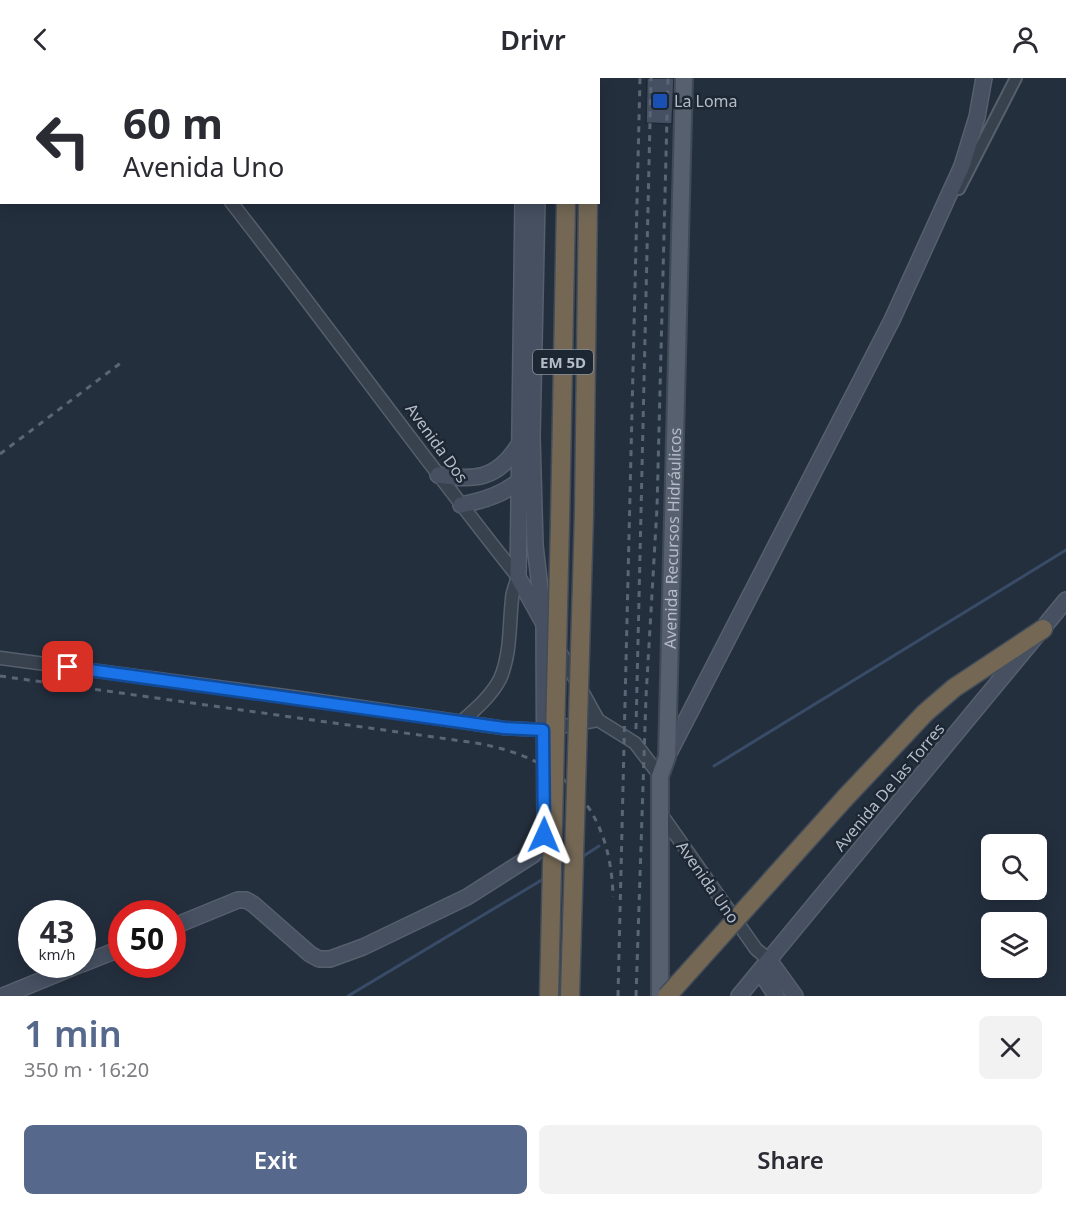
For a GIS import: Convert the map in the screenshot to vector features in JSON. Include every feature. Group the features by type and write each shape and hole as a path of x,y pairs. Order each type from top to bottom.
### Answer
{"highway":[{"name":"EM 5D","path":"549,996 566,204"},
{"name":"EM 5D","path":"570,996 584,514 588,204"},
{"path":"667,996 845,798 925,713 954,688 1043,629"}],"main road":[{"name":"Avenida Recursos Hidráulicos","path":"660,996 660,776 668,757 684,78"},
{"path":"668,757 892,320 955,184 972,133 984,78"},
{"path":"518,577 523,204"},
{"path":"537,204 533,469 535,545 544,624"},
{"path":"438,475 469,479 484,477 511,458 518,446"},
{"path":"461,505 495,496 512,488 533,469"},
{"name":"Avenida Dos","path":"186,921 238,900 246,900 310,954 319,959 330,959 363,947 467,897 523,863 539,847 544,835 545,821 544,624 518,577"},
{"name":"Avenida De las Torres","path":"740,996 1066,600"},
{"path":"764,965 776,996"},
{"path":"764,965 795,996"},
{"path":"3,996 47,978"}],"street":[{"path":"892,320 1016,78"},
{"name":"Avenida Dos","path":"233,204 518,577"},
{"path":"462,721 482,703 499,679 506,660 512,597 518,577"},
{"path":"544,624 598,720 635,743 660,776"},
{"path":"0,658 504,728 543,730 598,720"},
{"name":"Avenida Uno","path":"661,814 756,949 764,965"}],"building":[{"name":"La Loma","path":"647,78 674,78 672,124 646,123"}],"waterway":[{"path":"714,766 1066,550"},
{"path":"582,857 599,846"},
{"path":"348,996 545,878"}],"railway":[{"path":"618,996 640,78"},
{"path":"636,729 651,78"},
{"path":"636,996 646,697 657,508 668,78"},
{"path":"0,454 122,362"},
{"path":"0,676 476,743 507,750 534,761 557,775 577,792 592,813 603,838 610,865 613,897"}],"place":[{"name":"La Loma","path":"660,101"}],"route":[{"path":"68,667 504,728 543,730 544,835"}]}
